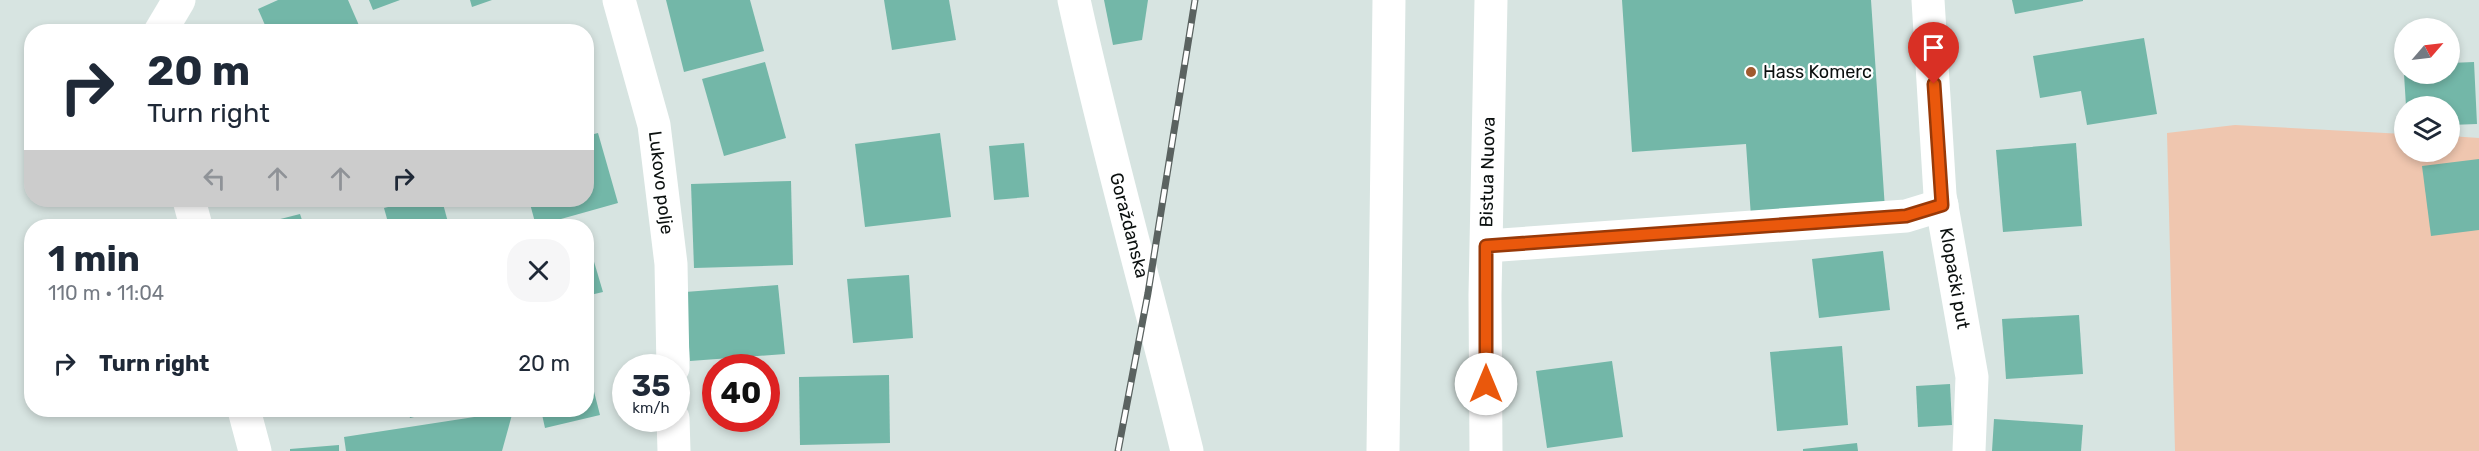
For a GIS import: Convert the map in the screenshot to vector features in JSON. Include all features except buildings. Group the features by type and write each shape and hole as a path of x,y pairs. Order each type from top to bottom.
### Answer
{"main road":[{"path":"164,24 178,0"},
{"name":"Lukovo polje","path":"619,0 654,125 671,264 673,354"},
{"name":"Goraždanska","path":"1074,0 1097,103 1148,293 1187,451"},
{"path":"1383,451 1389,0"},
{"name":"Bistua Nuova","path":"1486,451 1486,246 1491,0"},
{"name":"Klopački put","path":"1928,0 1942,205 1972,377 1969,451"},
{"path":"1486,246 1906,216 1942,205"},
{"path":"246,417 255,451"},
{"path":"673,432 674,451"}],"shaded area":[{"path":"2235,125 2394,133 2394,162 2460,162 2460,137 2479,138 2479,451 2175,451 2167,133"}],"railway":[{"path":"1118,451 1148,293 1195,0"}],"place":[{"name":"Hass Komerc","path":"1751,72"}],"route":[{"path":"1486,384 1486,246 1906,216 1942,205 1934,84"}]}
